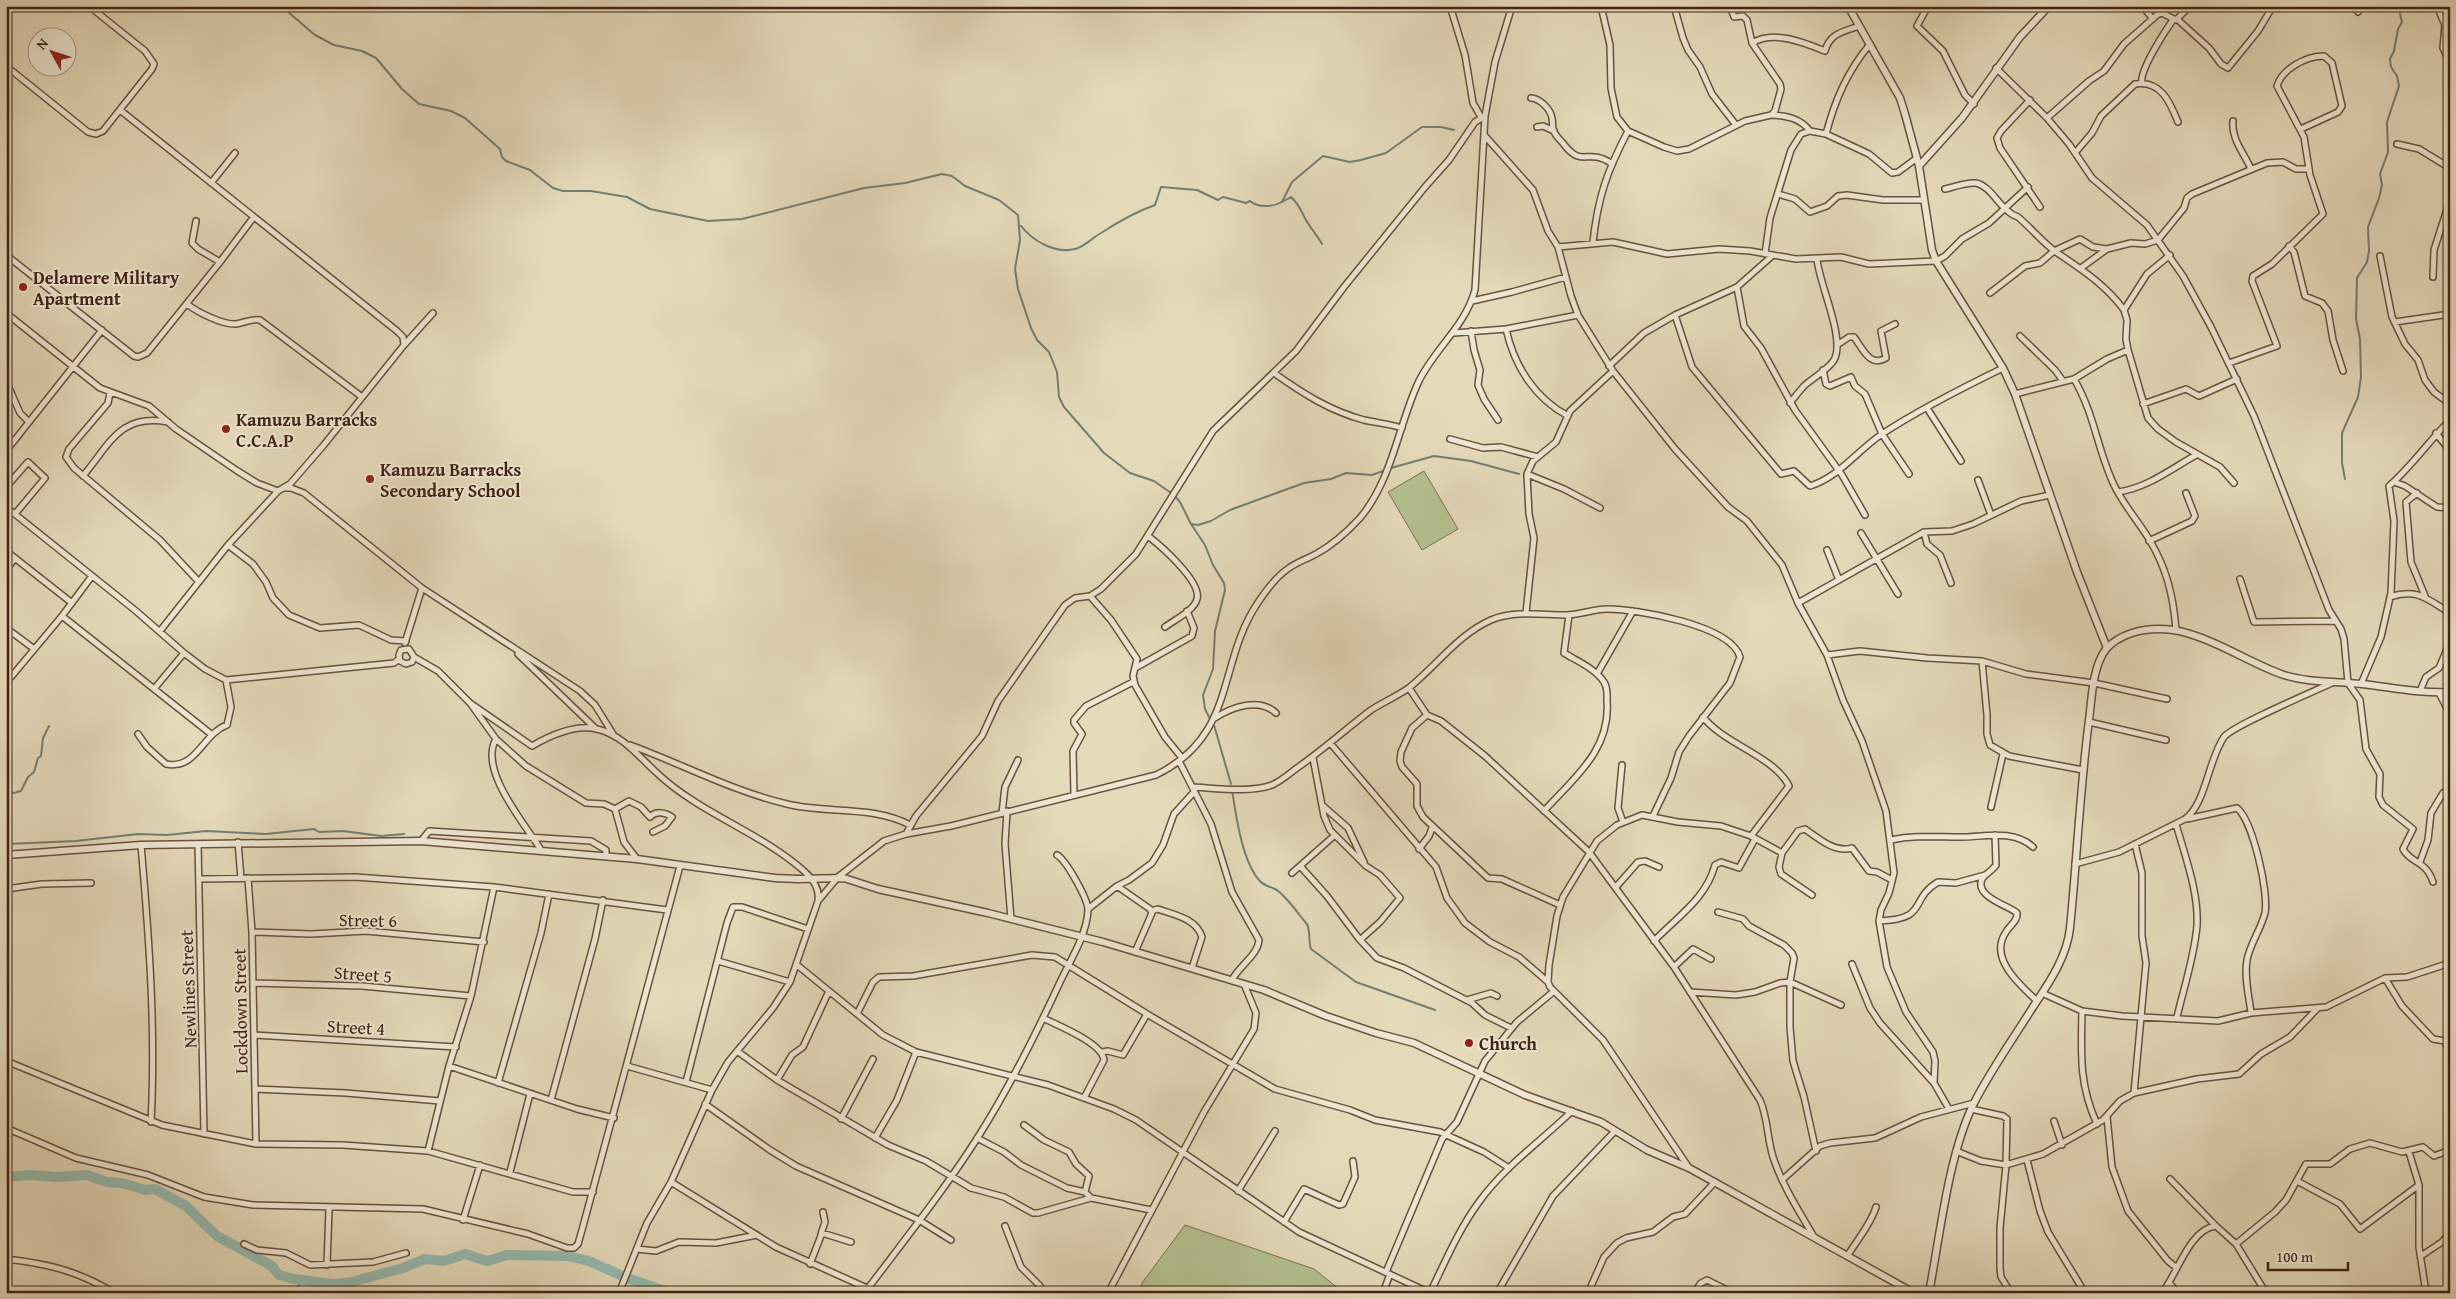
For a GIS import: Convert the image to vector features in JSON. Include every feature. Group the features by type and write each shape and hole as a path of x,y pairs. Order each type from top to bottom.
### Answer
{"street":[{"path":"6,66 90,133 96,134 102,131 154,64 145,51 89,6"},
{"path":"1450,6 1465,55 1473,103 1483,116"},
{"path":"818,901 838,877 876,846 906,834 933,830 1156,775 1180,759 1203,737 1215,718 1240,640 1257,603 1284,572 1322,550 1359,519 1384,474 1419,381 1454,333 1472,301 1475,290 1485,136 1483,116 1495,62 1512,6"},
{"path":"1522,6 1530,8 1541,6"},
{"path":"1601,6 1612,54 1612,102 1617,117 1628,131 1672,150 1682,150 1715,138 1745,121 1771,115 1796,119 1804,123 1810,131"},
{"path":"1674,6 1688,50 1712,94 1736,126"},
{"path":"1730,6 1734,17 1743,16 1747,20 1752,42 1781,89 1775,111 1771,115"},
{"path":"1848,6 1900,98 1919,166 1932,250 1936,261 2003,368 2015,394 2093,616 2107,648"},
{"path":"1928,6 1917,26 1943,51 1965,96 1974,104"},
{"path":"2142,6 2153,19"},
{"path":"2142,83 2144,70 2158,42 2175,20 2190,6"},
{"path":"2047,118 2089,80 2104,71 2124,44 2162,13 2175,20 2209,48 2221,64 2228,68 2258,31 2273,6"},
{"path":"2437,6 2446,25 2443,48 2450,62"},
{"path":"1919,166 1974,104 1996,68 2044,8"},
{"path":"1752,42 1762,38 1788,38 1824,51 1828,40 1834,35 1859,26"},
{"path":"1826,134 1842,86 1858,59 1870,44"},
{"path":"2229,363 2278,346 2252,278 2255,274 2272,264 2323,214 2309,169 2307,145 2301,129 2277,89 2277,83 2292,67 2324,56 2332,63 2342,106 2338,112 2301,129"},
{"path":"1996,68 2047,118 2092,178 2140,218 2170,255 2211,326 2254,416 2329,610 2344,639 2348,683 2360,700 2366,749 2380,774 2378,798 2383,805 2412,827 2413,832 2403,849 2408,856 2420,862 2426,868 2433,882"},
{"path":"2075,153 2092,133 2101,116 2130,86 2142,83 2165,94 2178,122"},
{"path":"1531,98 1539,99 1549,111 1552,117 1554,132"},
{"path":"2030,100 2001,131 1997,138 2000,148 2028,187 2040,208"},
{"path":"120,110 397,331 403,337 404,345"},
{"path":"906,834 910,825 982,736 998,701 1065,605 1075,598 1090,596 1116,576 1136,554 1213,431 1296,351 1344,286 1449,160 1475,122 1483,116"},
{"path":"2233,120 2232,128 2236,140 2251,169"},
{"path":"1538,127 1543,126 1554,132 1576,158 1595,156 1611,162"},
{"path":"1593,242 1597,208 1611,162 1628,131"},
{"path":"1765,254 1770,218 1794,142 1801,134 1810,131 1826,134 1869,154 1892,173 1898,172 1917,158"},
{"path":"1485,136 1533,190 1548,231 1558,247 1578,315 1611,368 1676,449 1723,501 1762,538 1782,565 1798,603 1827,655 1886,811 1894,873 1880,910 1879,921 1887,967 1893,986 1906,1012 1935,1056 1934,1082"},
{"path":"2397,144 2419,149 2450,168"},
{"path":"211,184 235,153"},
{"path":"1990,293 2025,266 2040,263 2054,251 2080,239 2093,247 2107,249 2131,243 2145,244 2158,240 2184,208 2188,196 2251,169 2278,161 2296,169 2309,169"},
{"path":"1945,189 1969,183 1980,185 2011,216 2018,217 2054,251 2082,268 2115,297 2124,310 2127,320 2126,339 2128,350 2148,418 2158,429 2196,455 2220,468 2234,482"},
{"path":"1558,247 1593,242 1622,244 1645,251 1667,254 1718,249 1772,256 1817,259 1841,257 1869,264 1936,261 1945,256 1962,239 1989,223 2003,208 2028,187"},
{"path":"1778,194 1795,199 1810,212 1827,206 1838,196 1847,195 1883,200 1924,200"},
{"path":"2433,277 2434,250 2450,200"},
{"path":"6,255 138,357 147,353 253,218"},
{"path":"196,221 192,243 198,250 220,262"},
{"path":"2289,246 2294,252 2305,296 2322,303 2328,311 2333,340 2344,372"},
{"path":"2082,268 2107,249"},
{"path":"2124,310 2147,274 2170,255"},
{"path":"1526,613 1534,538 1529,514 1527,474 1538,457 1556,442 1568,416 1578,402 1644,333 1675,315 1737,287 1772,256"},
{"path":"2380,256 2386,294 2395,322 2405,344 2418,360 2425,380 2434,392 2450,404"},
{"path":"1790,403 1804,386 1834,361 1838,350 1817,259"},
{"path":"1472,301 1566,277"},
{"path":"1737,287 1744,326 1761,348 1790,403 1815,440 1838,469 1865,515"},
{"path":"187,304 202,314 233,324 256,318 260,320 362,397"},
{"path":"6,312 100,388 149,406 169,423 247,477 278,491"},
{"path":"160,631 228,545 278,491 284,488 324,446 404,345 432,313"},
{"path":"2395,322 2450,314"},
{"path":"1454,333 1506,329 1578,315"},
{"path":"1675,315 1692,367 1781,474 1794,471 1810,486 1838,469 1882,434 2003,368"},
{"path":"1837,344 1849,337 1854,337 1867,356 1874,361 1881,361 1886,358 1887,354 1881,331 1895,324"},
{"path":"1506,329 1510,350 1529,383 1552,406 1568,416"},
{"path":"6,451 102,330"},
{"path":"1472,331 1474,350 1480,370 1478,385 1484,399 1498,420"},
{"path":"2020,336 2063,380"},
{"path":"2015,394 2063,380 2074,379 2107,359 2128,350"},
{"path":"1823,370 1826,384 1830,386 1851,377 1855,386 1865,394 1882,434 1909,474"},
{"path":"1274,373 1304,394 1324,405 1366,420 1402,428"},
{"path":"2074,379 2090,410 2100,450 2118,492 2150,541 2172,593 2176,629"},
{"path":"2143,404 2186,389 2199,396 2237,379"},
{"path":"6,381 20,413 29,422"},
{"path":"110,393 108,403 66,454 68,462 160,540 199,582"},
{"path":"1927,408 1961,460"},
{"path":"83,476 126,425 145,420 169,423"},
{"path":"2361,684 2381,638 2390,597 2394,521 2388,491 2389,486 2450,420"},
{"path":"2436,433 2450,452"},
{"path":"1450,439 1483,448 1501,447 1538,457"},
{"path":"2118,492 2144,485 2196,455"},
{"path":"6,487 28,462 45,478 15,514"},
{"path":"1527,474 1564,489 1600,508"},
{"path":"1978,480 1991,515"},
{"path":"2394,482 2438,507 2450,508"},
{"path":"284,488 291,488 304,493 422,588 580,691 595,705 613,734"},
{"path":"2150,541 2192,521 2195,516 2186,493"},
{"path":"2416,494 2406,502 2410,558 2425,596"},
{"path":"1798,603 1924,532 1952,531 1973,524 2021,501 2050,495"},
{"path":"6,507 160,631 184,653 205,669 226,680 394,663 399,660"},
{"path":"1924,532 1927,544 1940,555 1951,583"},
{"path":"1861,533 1898,594"},
{"path":"1148,536 1172,557 1195,587 1197,599 1187,611 1165,627"},
{"path":"228,545 257,568 273,598 289,615 320,628 359,625 386,638 406,641"},
{"path":"1827,550 1839,580"},
{"path":"6,551 72,603"},
{"path":"6,570 16,558"},
{"path":"6,683 62,616 92,576"},
{"path":"2240,578 2254,622 2336,621"},
{"path":"399,660 399,654 406,641 422,588"},
{"path":"2390,597 2409,593 2425,596 2450,613"},
{"path":"1090,596 1111,620 1137,659 1133,682 1180,759 1214,830 1232,892 1239,907 1257,933 1256,951 1245,961 1232,980"},
{"path":"1193,789 1265,787 1277,782 1313,758 1373,709 1409,688 1447,652 1476,629 1492,620 1526,613 1569,615 1596,609 1633,611 1704,629 1722,636 1738,651 1740,663 1730,683 1703,717 1679,752 1671,778 1653,816"},
{"path":"1137,667 1192,636 1194,628 1187,611"},
{"path":"1597,674 1633,611"},
{"path":"1544,811 1593,758 1602,741 1608,711 1607,688 1597,674 1564,653 1569,615"},
{"path":"62,616 211,734"},
{"path":"6,628 34,648"},
{"path":"1929,1293 1956,1151 1973,1106 2060,961 2069,935 2083,770 2094,683 2107,648 2116,640 2135,632 2150,628 2176,629 2224,647 2285,675 2307,681 2361,684 2439,693 2450,692"},
{"path":"2420,690 2426,676 2437,671 2441,665 2450,642"},
{"path":"513,648 596,729"},
{"path":"403,649 411,650 414,657 438,671 470,703 496,738 526,766 586,803 604,804 615,810 624,842 637,859"},
{"path":"1827,655 1860,651 1927,658 1982,661 2026,674 2094,683 2167,699"},
{"path":"154,689 184,653"},
{"path":"399,660 408,664 414,657"},
{"path":"1982,661 1987,734 1990,745 2003,754 2083,770"},
{"path":"138,734 147,747 169,765 192,759 211,734 218,728 227,725 231,713 226,680"},
{"path":"1074,794 1074,751 1082,734 1074,724 1074,720 1086,706 1133,682"},
{"path":"2074,864 2105,857 2184,819 2193,812 2210,766 2227,734 2334,682"},
{"path":"1409,688 1426,715 1441,721 1486,756 1589,852 1616,887 1674,966 1760,1100 1765,1113 1768,1140 1782,1180 1814,1237"},
{"path":"2439,693 2450,714"},
{"path":"470,703 532,746 568,730 596,729 613,734 682,793 768,845 812,879 818,890 818,901 790,982 773,1008 737,1050 712,1090 671,1182 647,1223 619,1293"},
{"path":"1215,718 1232,707 1241,705 1270,708 1276,713"},
{"path":"1426,715 1412,728 1400,761 1416,784 1416,799 1419,811 1432,828 1488,878 1502,879 1560,905"},
{"path":"1654,941 1693,906 1710,879 1715,865 1721,862 1739,868 1753,838 1789,786 1767,763 1720,734 1703,717"},
{"path":"2089,722 2166,740"},
{"path":"496,738 492,745 492,756 496,774 506,799 540,850"},
{"path":"627,744 754,796 803,808 827,807 894,816 910,825"},
{"path":"1331,744 1436,867 1447,898 1465,923 1490,942 1519,957 1548,982 1553,992 1608,1046 1689,1168"},
{"path":"1991,807 2003,754"},
{"path":"1313,758 1327,823 1335,836 1366,866 1380,876 1400,898 1380,922 1360,940"},
{"path":"1011,919 1005,844 1005,787 1018,760"},
{"path":"1622,765 1618,808 1623,822"},
{"path":"869,1287 977,1138 1013,1077 1044,1019 1081,938 1088,909 1117,886 1129,880 1152,863 1163,845 1174,814 1193,789"},
{"path":"2420,862 2428,840 2431,813 2443,792"},
{"path":"615,810 629,801 641,807 650,817 660,812 672,817 665,826 653,832"},
{"path":"1322,805 1348,828 1366,866"},
{"path":"2184,819 2237,808 2244,816 2265,883 2267,901 2264,916 2247,958 2246,969 2252,1013"},
{"path":"1548,982 1560,905 1589,852 1606,833 1623,822 1642,815 1678,822 1721,826 1753,838 1782,853"},
{"path":"2176,824 2196,900 2197,925 2192,963 2177,1017"},
{"path":"1419,849 1429,836 1432,828"},
{"path":"1812,895 1781,874 1779,867 1782,853 1798,831 1805,829 1826,844 1845,850 1852,848 1869,870 1892,880"},
{"path":"421,842 429,831 591,841 606,850 606,856"},
{"path":"1890,840 1924,835 1954,837 1995,835 2023,839 2033,847"},
{"path":"1995,835 1996,865 1985,875 1981,884 1985,893 2007,909 2016,910 2018,915 2001,942 2006,968 2016,981 2037,1001"},
{"path":"1292,873 1335,836"},
{"path":"238,842 241,878"},
{"path":"6,855 141,845 238,842 421,842 637,859 766,877 812,879 838,877 878,889 1011,919 1192,968 1244,984 1376,1033 1414,1043 1525,1095 1601,1122 1646,1150 1689,1168 1914,1293"},
{"name":"Newlines Street","path":"198,844 204,1134"},
{"path":"2134,1093 2146,963 2142,936 2142,873 2135,844"},
{"path":"141,845 147,910 152,1029 152,1122"},
{"path":"1057,855 1067,864 1088,909"},
{"path":"1616,887 1638,862 1645,861 1660,867"},
{"path":"6,1128 76,1158 148,1175 204,1198 253,1205 329,1209 423,1209 528,1234 567,1248 574,1248 578,1244 614,1118 680,866"},
{"path":"1301,867 1327,896 1360,940 1381,960 1404,968 1467,1000 1485,1015 1511,1028"},
{"path":"1879,921 1908,917 1916,910 1930,888 1938,882 1952,884 1985,875"},
{"path":"198,878 355,877 494,887 667,910"},
{"name":"Lockdown Street","path":"248,878 252,932 256,1144"},
{"path":"6,889 42,884 91,883"},
{"path":"1117,886 1151,911"},
{"path":"428,1151 440,1101 471,996 484,942 494,887"},
{"path":"498,1083 537,950 549,894"},
{"path":"551,1100 595,939 603,900"},
{"path":"686,1082 733,907 742,907 808,929"},
{"path":"1151,911 1158,909 1185,917 1199,931 1202,937 1192,968"},
{"path":"1135,952 1151,911"},
{"path":"1718,912 1739,917 1753,928 1784,944 1794,958 1790,982 1792,1061 1804,1097 1816,1151"},
{"name":"Street 6","path":"252,932 311,934 366,931 484,942"},
{"path":"1674,966 1693,949 1711,960"},
{"path":"857,1014 874,982 879,977 913,976 1032,955 1055,957 1147,1014 1275,1088 1350,1110 1375,1120 1446,1134 1484,1152 1509,1168"},
{"path":"718,961 790,982"},
{"path":"2042,993 2082,1011 2140,1017 2177,1017 2208,1022 2252,1013 2317,1009 2337,1002 2385,978 2407,977 2450,963"},
{"path":"1852,964 1870,1008 1880,1023 1934,1082 1949,1109"},
{"path":"796,966 882,1035 916,1052 1035,1081 1084,1098 1136,1120 1284,1222 1316,1241 1430,1293 1468,1218 1480,1201 1509,1168 1572,1111"},
{"path":"2385,978 2402,1006 2434,1038 2444,1041 2450,1055"},
{"path":"1690,992 1736,995 1755,992 1780,983 1790,982 1841,1005"},
{"name":"Street 5","path":"253,983 362,986 471,996"},
{"path":"1108,1293 1151,1210 1184,1154 1213,1096 1247,1044 1256,1020 1254,1006 1244,984"},
{"path":"777,1080 792,1055 803,1047 829,992"},
{"path":"1383,1293 1388,1273 1442,1139 1456,1122 1485,1060 1511,1028 1553,992"},
{"path":"1467,1000 1491,993 1497,996"},
{"path":"1956,1151 1981,1161 2006,1165 2027,1160 2062,1144 2097,1124 2107,1117 2120,1101 2134,1093 2198,1079 2238,1074 2261,1054 2290,1037 2317,1009"},
{"path":"2082,1011 2082,1076 2086,1101 2097,1124"},
{"path":"1102,1052 1108,1051 1123,1055 1147,1014"},
{"path":"1044,1019 1076,1034 1102,1052 1104,1060 1084,1098"},
{"name":"Street 4","path":"254,1035 456,1047"},
{"path":"737,1050 777,1080 875,1138 923,1160 971,1188 1004,1197 1033,1213 1038,1214 1091,1198 1151,1210"},
{"path":"875,1138 897,1100 916,1052"},
{"path":"841,1119 873,1059"},
{"path":"6,1061 152,1122 204,1134 256,1144 343,1145 428,1151 510,1172 573,1192 593,1192"},
{"path":"450,1066 592,1114 614,1118"},
{"path":"627,1066 712,1090"},
{"path":"255,1090 346,1093 440,1101"},
{"path":"510,1172 530,1094"},
{"path":"705,1104 796,1166 919,1220 951,1240"},
{"path":"1782,1180 1820,1146 1830,1143 1874,1138 1921,1117 1949,1109 1973,1106 2006,1118 2006,1165 2000,1228 2000,1268 2001,1277 2010,1293"},
{"path":"2107,1117 2112,1167 2128,1211 2168,1261 2177,1268"},
{"path":"2054,1121 2062,1144"},
{"path":"1024,1125 1044,1140 1072,1154 1078,1166 1089,1176 1085,1192"},
{"path":"1238,1191 1275,1131"},
{"path":"1497,1293 1553,1196 1615,1131"},
{"path":"977,1138 1004,1152 1021,1165 1060,1185 1085,1192 1091,1198"},
{"path":"2236,1244 2276,1212 2306,1164 2330,1164 2350,1149 2363,1144 2374,1144 2397,1152 2409,1152 2423,1147 2436,1156 2450,1150"},
{"path":"2409,1152 2420,1185 2418,1239 2424,1282 2429,1293"},
{"path":"2027,1160 2040,1211 2048,1232 2085,1293"},
{"path":"1284,1222 1304,1189 1338,1204 1343,1204 1356,1174 1353,1161"},
{"path":"463,1220 480,1165"},
{"path":"2170,1179 2236,1244 2266,1293"},
{"path":"2297,1181 2340,1204 2360,1229 2420,1185"},
{"path":"671,1182 757,1235 810,1264 869,1287 877,1293"},
{"path":"1588,1293 1604,1257 1617,1243 1626,1238 1653,1232 1673,1217 1686,1214 1715,1182"},
{"path":"1848,1255 1872,1219 1876,1207"},
{"path":"327,1265 329,1209"},
{"path":"810,1264 825,1222 823,1212"},
{"path":"1005,1226 1021,1267 1040,1286 1042,1293"},
{"path":"2162,1293 2198,1237 2206,1230 2216,1226"},
{"path":"821,1235 825,1233 850,1242"},
{"path":"2421,1256 2442,1242 2450,1234"},
{"path":"637,1249 656,1251 679,1242 716,1243 757,1235"},
{"path":"244,1244 257,1250 286,1253 310,1265 373,1262 406,1253"},
{"path":"6,1259 66,1269 81,1274 115,1293"},
{"path":"1694,1293 1701,1283 1707,1280 1733,1293"},
{"path":"2169,1283 2178,1293"}],"green space":[{"path":"1424,471 1458,529 1422,550 1388,492"},
{"path":"1185,1225 1314,1269 1344,1293 1139,1293 1142,1283"}],"waterway":[{"path":"281,6 315,35 334,45 362,51 376,58 402,89 419,104 451,111 465,118 500,149 502,157 506,161 530,170 553,188 563,191 591,191 627,197 650,209 708,221 742,219 864,188 905,183 942,174 952,176 965,186 999,200 1018,215 1020,240 1015,269 1018,289 1031,328 1037,340 1049,352 1057,372 1059,397 1064,407 1104,453 1130,473 1154,481 1174,495 1180,502 1191,524 1198,525 1211,521 1230,510 1304,483 1331,479 1346,473 1372,475 1383,471"},
{"path":"2345,479 2342,463 2342,433 2358,397 2361,377 2360,339 2356,319 2357,278 2367,262 2369,251 2368,227 2379,198 2382,185 2380,174 2388,152 2387,122 2399,86 2397,76 2391,67 2390,59 2394,51 2398,29 2402,22 2398,6"},
{"path":"1021,226 1032,237 1045,245 1060,250 1067,250 1082,246 1120,221 1155,205 1161,187 1197,190 1218,200 1223,197 1246,203 1250,201 1261,206 1274,205 1282,202 1292,182 1323,156 1350,162 1361,160 1386,153 1422,127 1441,127 1454,130"},
{"path":"1282,202 1291,197 1294,200 1322,244"},
{"path":"1391,468 1434,456 1471,461 1519,474"},
{"path":"1191,524 1205,545 1213,565 1224,583 1225,590 1215,631 1213,669 1203,695 1205,709 1210,719"},
{"path":"1214,725 1231,784"},
{"path":"6,795 21,791 28,777 34,772 38,758 41,756 43,738 49,726"},
{"path":"1232,790 1241,837 1248,861 1259,880 1283,895 1307,924 1311,949 1356,982 1435,1010"},
{"path":"6,844 76,841 138,834 167,835 206,831 266,834 314,829 319,832 343,831 381,836 404,834"},
{"path":"6,1177 87,1175 107,1182 122,1183 145,1190 155,1189 186,1206 217,1236 272,1266 279,1275 294,1279 332,1284 348,1283 403,1268 425,1259 444,1261 465,1254 487,1261 507,1255 568,1256 589,1261 627,1278 671,1293"},
{"path":"295,1293 301,1281"}],"place":[{"name":"Delamere Military Apartment","path":"23,287"},
{"name":"Kamuzu Barracks C.C.A.P","path":"226,429"},
{"name":"Kamuzu Barracks Secondary School","path":"370,479"},
{"name":"Church","path":"1469,1043"}]}
